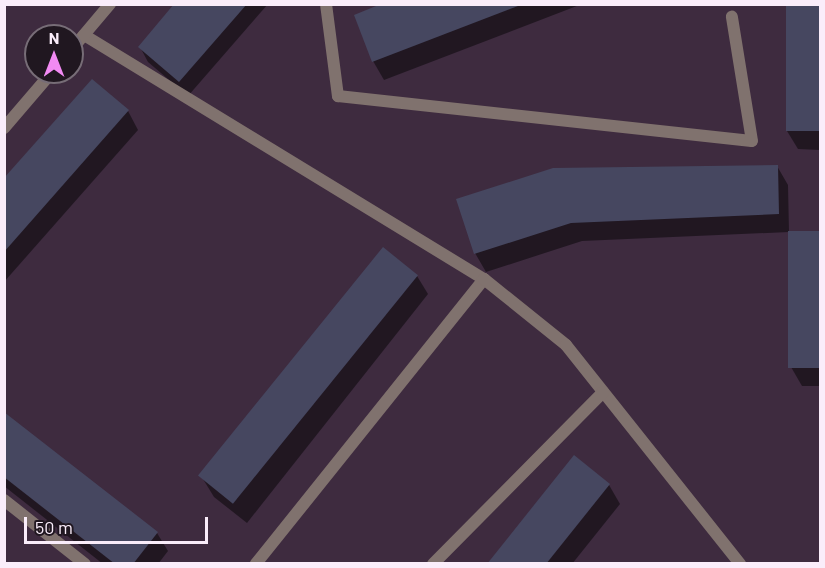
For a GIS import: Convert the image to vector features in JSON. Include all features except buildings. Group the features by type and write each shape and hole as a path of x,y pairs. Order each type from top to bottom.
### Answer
{"street":[{"path":"110,4 84,35 484,279 566,345 740,564"},
{"path":"326,4 338,96 752,141 732,17"},
{"path":"4,128 42,84"},
{"path":"261,562 484,279"},
{"path":"433,564 603,392"},
{"path":"4,500 85,564"}]}
